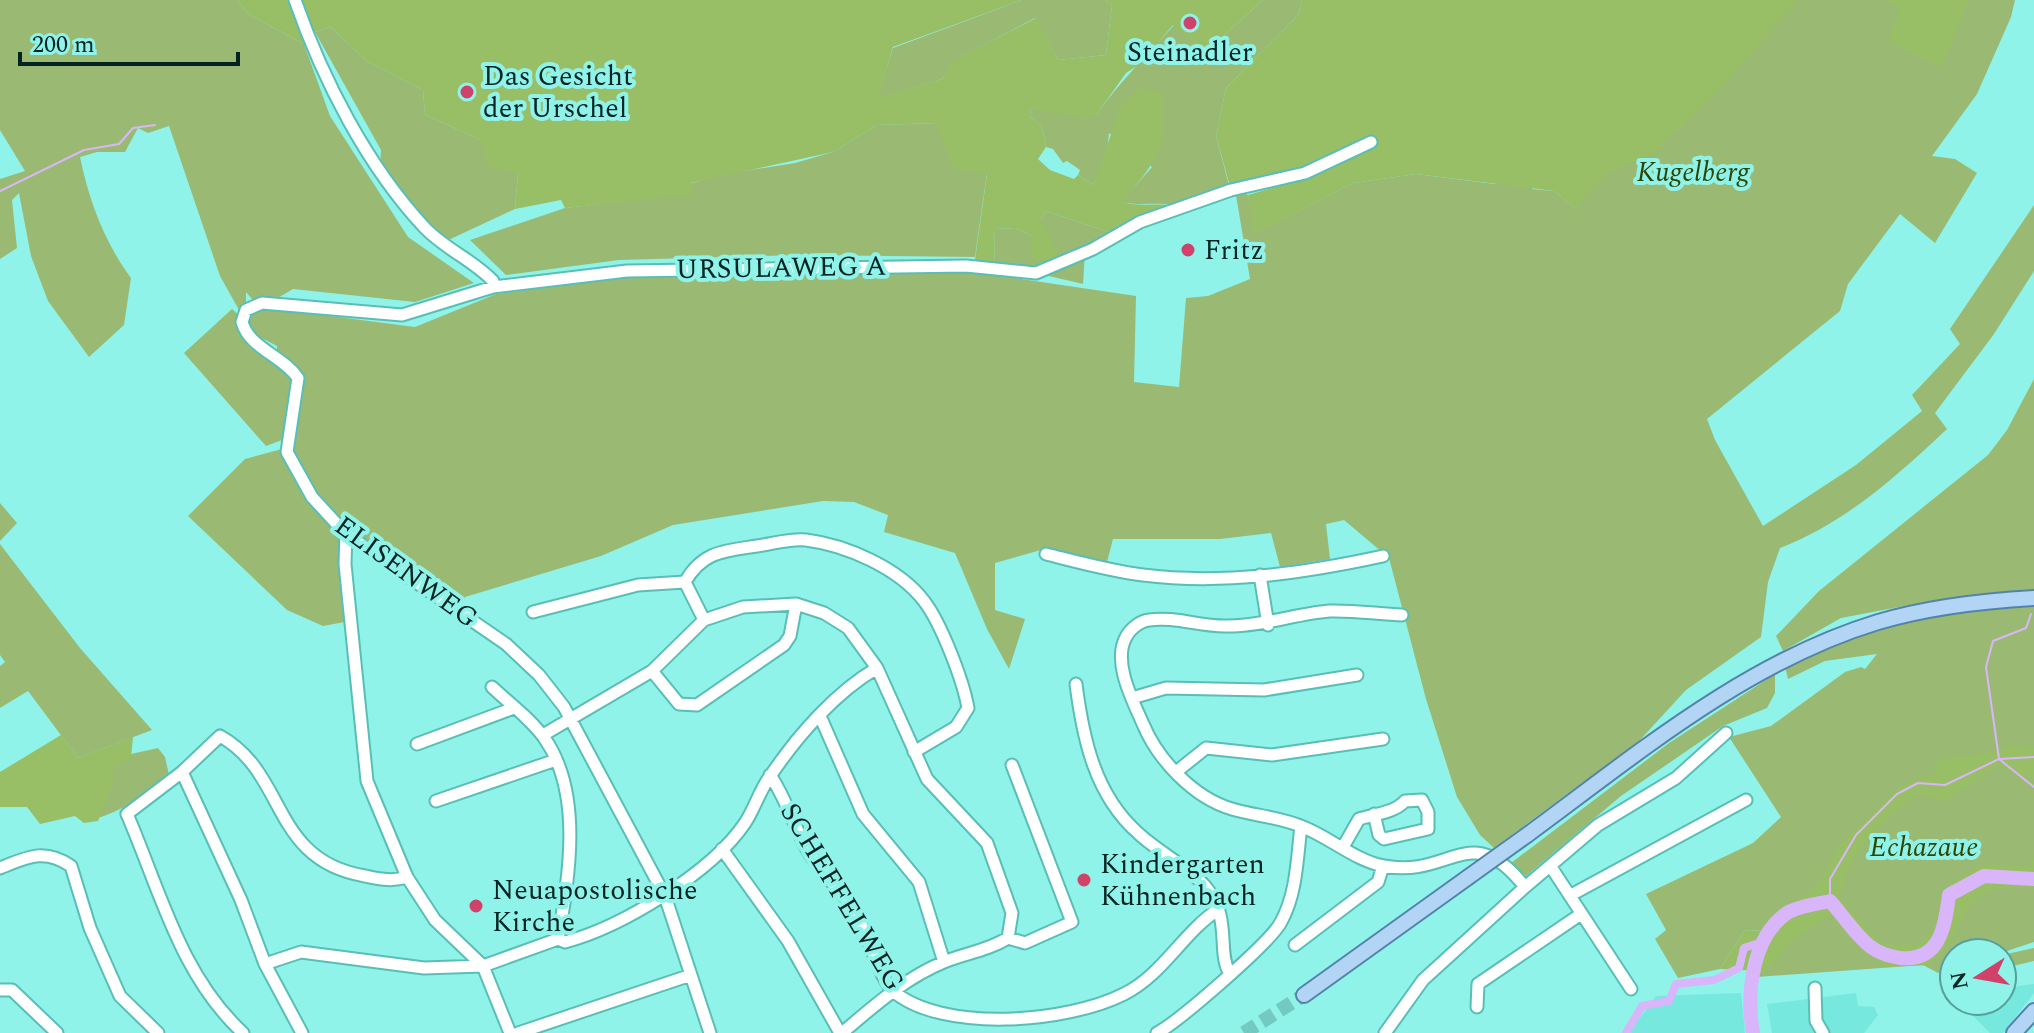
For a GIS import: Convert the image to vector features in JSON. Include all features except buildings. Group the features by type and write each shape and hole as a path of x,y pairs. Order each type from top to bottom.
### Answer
{"main road":[{"path":"1304,995 1688,720 1760,673 1829,640 1903,615 1962,604 2034,598"},
{"path":"2014,1033 2033,1013"}],"street":[{"path":"295,0 337,97 380,168 425,229 480,268 493,281 493,287"},
{"name":"URSULAWEG A","path":"493,287 638,270 966,266 1036,273 1067,261 1140,222 1235,189 1305,173 1371,142"},
{"name":"ELISENWEG","path":"493,287 402,315 262,303 250,306 243,316 248,337 290,366 298,378 287,452 312,497 346,534 506,644 539,675 570,717 665,896 710,1033"},
{"path":"346,534 345,564 367,781 407,877 435,920 483,966 510,1033"},
{"path":"685,582 696,563 723,551 804,539 845,550 894,573 925,601 964,683 968,708 956,727 914,752"},
{"path":"1046,554 1194,579 1260,575 1383,556"},
{"path":"1260,575 1268,625"},
{"path":"533,612 638,585 685,582"},
{"path":"685,582 704,620"},
{"path":"652,671 679,704 697,705 784,645 790,636 796,604"},
{"path":"543,735 652,671 704,620 743,607 796,604 824,613 848,628 877,668 927,779 987,843 1012,913 1008,938 989,950 944,962 892,991 841,1033 788,941 722,849"},
{"path":"1402,615 1329,611 1268,625 1224,627 1150,619 1137,624 1125,638 1121,660 1148,737 1176,772 1196,790 1229,808 1301,826 1383,866 1419,868 1481,852 1503,860 1525,887"},
{"path":"265,964 301,952 424,968 483,966 558,939 565,942 617,924 665,896 722,849 745,824 770,775 820,716 854,681 877,668"},
{"path":"1132,698 1166,688 1264,690 1357,675"},
{"path":"1076,684 1091,760 1108,796 1135,831 1205,886 1219,909 1229,972"},
{"path":"492,687 543,735 556,760 569,800 565,900 558,939"},
{"path":"417,744 514,708"},
{"path":"820,716 863,814 919,882 944,962"},
{"path":"1385,1033 1423,980 1525,887 1598,825 1676,778 1726,733"},
{"path":"243,1033 218,1011 191,968 127,814 182,772 220,736 239,746 254,764 288,829 312,855 350,874 389,881 407,877"},
{"path":"1176,772 1206,748 1272,755 1383,739"},
{"path":"436,801 556,760"},
{"path":"1008,938 1025,943 1072,922 1012,765"},
{"path":"182,772 241,900 265,964 302,1033"},
{"name":"SCHEFFELWEG","path":"770,775 809,853 857,915 892,991 925,1013 992,1026 1048,1019 1124,994 1151,975 1201,921 1219,909"},
{"path":"1343,847 1359,819 1374,814 1398,809 1405,801 1422,800 1428,812 1428,829 1384,839 1379,835 1374,814"},
{"path":"1571,895 1746,800"},
{"path":"1157,1033 1196,1007 1280,925 1294,889 1301,826"},
{"path":"0,868 35,853 55,855 71,866 90,928 120,996 158,1033"},
{"path":"1295,945 1378,882 1383,866"},
{"path":"1551,867 1631,989"},
{"path":"1477,1007 1478,984 1581,914"},
{"path":"518,1033 691,975"},
{"path":"1815,988 1816,1021 1823,1033"},
{"path":"0,990 12,990 57,1033"}],"shaded area":[{"path":"237,0 1022,0 893,47 878,98 942,79 954,60 1036,18 1058,60 1106,55 1112,5 1105,0 1263,0 1207,51 1173,25 1140,64 1126,73 1097,114 1087,120 1031,108 1030,116 1042,127 1046,147 1038,159 1050,170 1074,179 1078,175 1094,185 1121,104 1138,88 1163,93 1163,128 1158,153 1122,202 1184,208 1115,234 1046,211 1041,220 1059,255 1046,263 1032,258 1032,236 1016,228 995,229 994,270 974,267 987,174 954,169 936,123 877,125 833,152 691,183 691,195 565,208 561,200 515,209 518,173 488,167 481,140 425,115 423,90 366,61 331,27 315,32 304,44 248,14"},
{"path":"1302,0 1799,0 1715,94 1655,153 1611,171 1581,200 1578,211 1554,191 1416,174 1353,183 1254,234 1248,195 1307,178 1231,190 1216,136 1226,88 1298,15"},
{"path":"1886,0 1969,0 1941,67 1889,41 1900,8"},
{"path":"61,735 78,758 133,737 131,757 114,769 113,784 98,821 84,823 75,816 40,824 27,807 0,807 0,772"},
{"path":"2015,745 2034,748 2034,779 1998,766 1945,801 1918,794 1867,839 1849,867 1840,899 1883,944 1915,946 1938,927 1949,884 1985,864 2031,867 2034,855 2034,886 1992,889 1969,905 1953,937 1938,937 1938,956 1930,965 1884,967 1830,915 1792,941 1766,971 1720,969 1745,930 1764,931 1820,881 1840,845 1902,785 1935,773 1939,759 1988,753"},
{"path":"2034,984 2034,993 2018,1014 2018,986"},
{"path":"1741,993 1745,1033 1629,1033 1656,996"},
{"path":"1856,993 1858,1006 1874,1007 1878,1015 1864,1033 1772,1033 1767,1004"},
{"path":"1974,1017 2015,1017 2003,1033 1990,1033"}],"green space":[{"path":"0,0 237,0 248,14 304,44 330,116 408,237 474,283 415,302 293,289 276,299 252,299 246,292 246,303 239,310 220,276 169,126 148,133 138,128 125,152 97,152 80,157 99,221 113,251 131,278 124,325 89,357 48,301 31,256 19,193 12,200 17,248 0,259 0,179 25,171 0,130"},
{"path":"1022,0 1105,0 1112,5 1106,55 1058,60 1035,18 955,60 942,79 877,99 893,48"},
{"path":"1263,0 1302,0 1298,15 1226,88 1216,136 1230,189 1182,208 1167,204 1121,202 1152,167 1109,133 1107,152 1094,185 1078,175 1080,170 1067,161 1063,163 1053,149 1046,147 1042,127 1030,116 1031,108 1097,114 1174,25 1207,51"},
{"name":"Kugelberg","path":"1721,0 2015,0 2011,17 1977,94 1932,156 1955,159 1977,173 1935,243 1900,214 1848,284 1840,311 1707,419 1715,440 1763,526 1856,465 1922,411 1912,395 1960,344 1950,329 2034,205 2034,271 1994,334 1935,413 1947,429 1889,481 1848,512 1780,548 1768,582 1761,637 1686,690 1639,741 1494,848 1480,835 1457,797 1426,699 1389,558 1344,520 1326,524 1330,559 1280,567 1271,533 1220,539 1113,539 1107,562 1041,550 995,563 995,610 1025,619 1009,669 987,629 955,553 884,532 888,515 854,502 823,501 673,525 601,556 465,597 462,609 350,534 319,498 291,454 301,379 277,353 277,346 252,333 247,322 251,314 269,308 415,327 496,294 633,276 968,271 1136,296 1134,382 1179,387 1186,298 1208,296 1250,279 1235,189 1248,195 1255,233 1353,183 1416,174 1495,184","holes":["1550,170 1577,210 1554,191 1532,189"]},
{"path":"331,27 366,61 423,90 425,115 481,140 518,173 515,209 442,243 380,168 381,150 315,32"},
{"path":"937,123 954,168 987,173 975,257 803,255 619,260 506,275 470,240 565,208 627,201 725,174 795,163 833,152 877,125"},
{"path":"1046,211 1115,234 1085,253 1083,284 1036,273 994,270 995,229 1016,228 1032,236"},
{"path":"232,309 240,316 240,329 273,355 290,374 292,399 282,440 266,446 184,353"},
{"name":"Echazaue","path":"2034,379 2034,942 2018,947 2018,937 1938,937 1938,973 1923,965 1757,977 1780,943 1764,931 1745,930 1720,969 1678,978 1655,939 1666,930 1646,894 1753,843 1781,817 1729,737 1771,726 1845,672 1861,667 1865,669 1877,654 1825,661 1788,679 1785,666 1837,640 1904,622 1920,603 1841,618 1783,651 1776,636 1819,591 1988,455 2007,430"},
{"path":"282,449 292,474 339,535 350,621 323,626 287,610 188,516 245,459"},
{"path":"0,503 17,523 0,541"},
{"path":"0,544 80,648 152,730 78,758 28,691 0,708 0,666 5,662 0,655"},
{"path":"1775,674 1775,693 1767,708 1723,726 1621,796 1526,876 1511,863 1669,743"},
{"path":"158,748 165,757 169,775 133,802 102,817 91,820 56,784 122,756"},
{"path":"2034,948 2034,961 2018,965 2018,952"}],"waterway":[{"path":"0,191 84,150 119,144 133,128 155,125"},
{"path":"2031,614 2026,628 1993,641 1986,667 1999,759 2034,757"},
{"path":"1830,901 1830,879 1856,835 1897,794 1918,783 1945,785 1999,759 2034,787"},
{"path":"1753,1033 1750,1001 1754,967 1766,936 1787,913 1830,901 1874,949 1900,958 1913,958 1924,954 1938,940 1949,895 1984,876 2034,879"},
{"path":"1626,1033 1642,1006 1669,1001 1676,984 1714,980 1739,968 1744,948 1759,943"}],"tunnel":[{"path":"1244,1033 1304,995"}],"place":[{"name":"Steinadler","path":"1190,23"},
{"name":"Das Gesicht der Urschel","path":"467,92"},
{"name":"Fritz","path":"1188,250"},
{"name":"Kindergarten Kühnenbach","path":"1084,880"},
{"name":"Neuapostolische Kirche","path":"476,906"}]}
